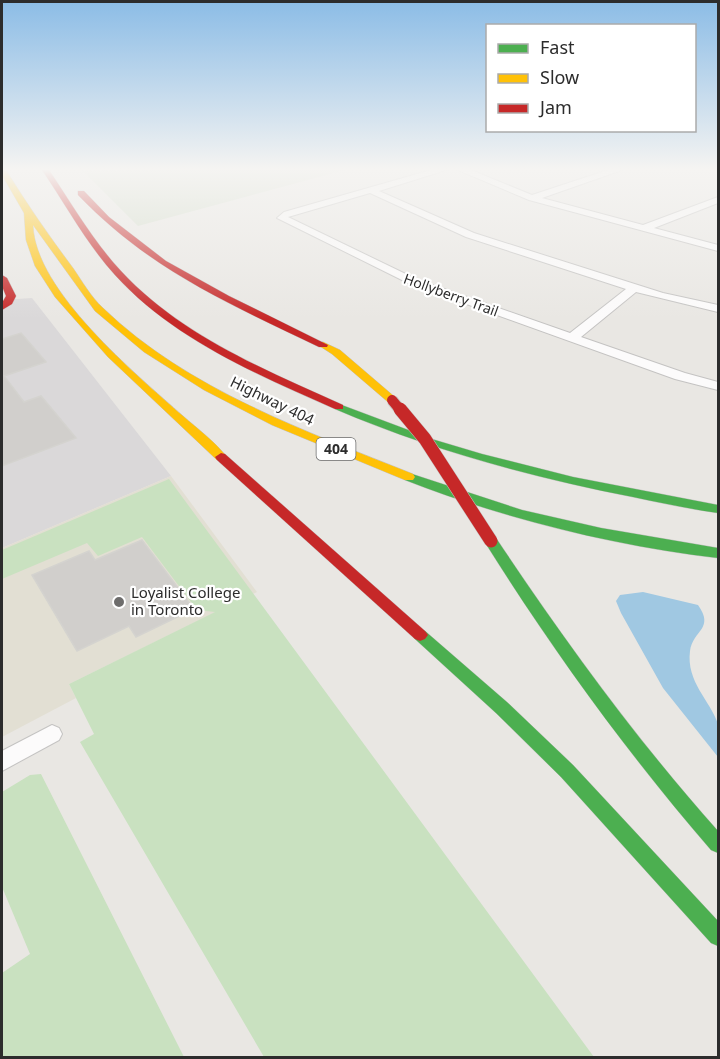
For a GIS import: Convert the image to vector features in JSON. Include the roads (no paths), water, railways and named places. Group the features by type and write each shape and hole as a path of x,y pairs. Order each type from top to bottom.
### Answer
{"main road":[{"path":"28,219 30,242 46,276 78,322 246,481 501,708 567,771 718,936"},
{"name":"Highway 404","path":"33,219 98,309 148,350 208,388 276,423 390,471 519,512 639,540 718,553"},
{"name":"Highway 404","path":"80,219 129,284 177,323 246,366 372,422 507,467 610,490 718,509"},
{"path":"104,219 131,242 174,271 336,352 392,400 425,439 539,618 604,709 677,799 718,844"},
{"path":"2,278 11,296 9,302 2,307"},
{"path":"420,439 465,440 510,451"}],"street":[{"name":"Hollyberry Trail","path":"285,219 412,281 680,376 718,386"},
{"path":"434,219 470,236 634,288 681,302 718,308"},
{"path":"607,219 718,248"},
{"path":"641,229 666,219"},
{"path":"573,338 634,288"},
{"path":"2,762 52,734"}],"water":[{"path":"643,592 698,605 703,613 704,625 692,644 690,662 695,681 718,724 718,757 663,688 621,613 616,601 620,595"}],"place":[{"name":"Loyalist College in Toronto","path":"119,602"}]}
